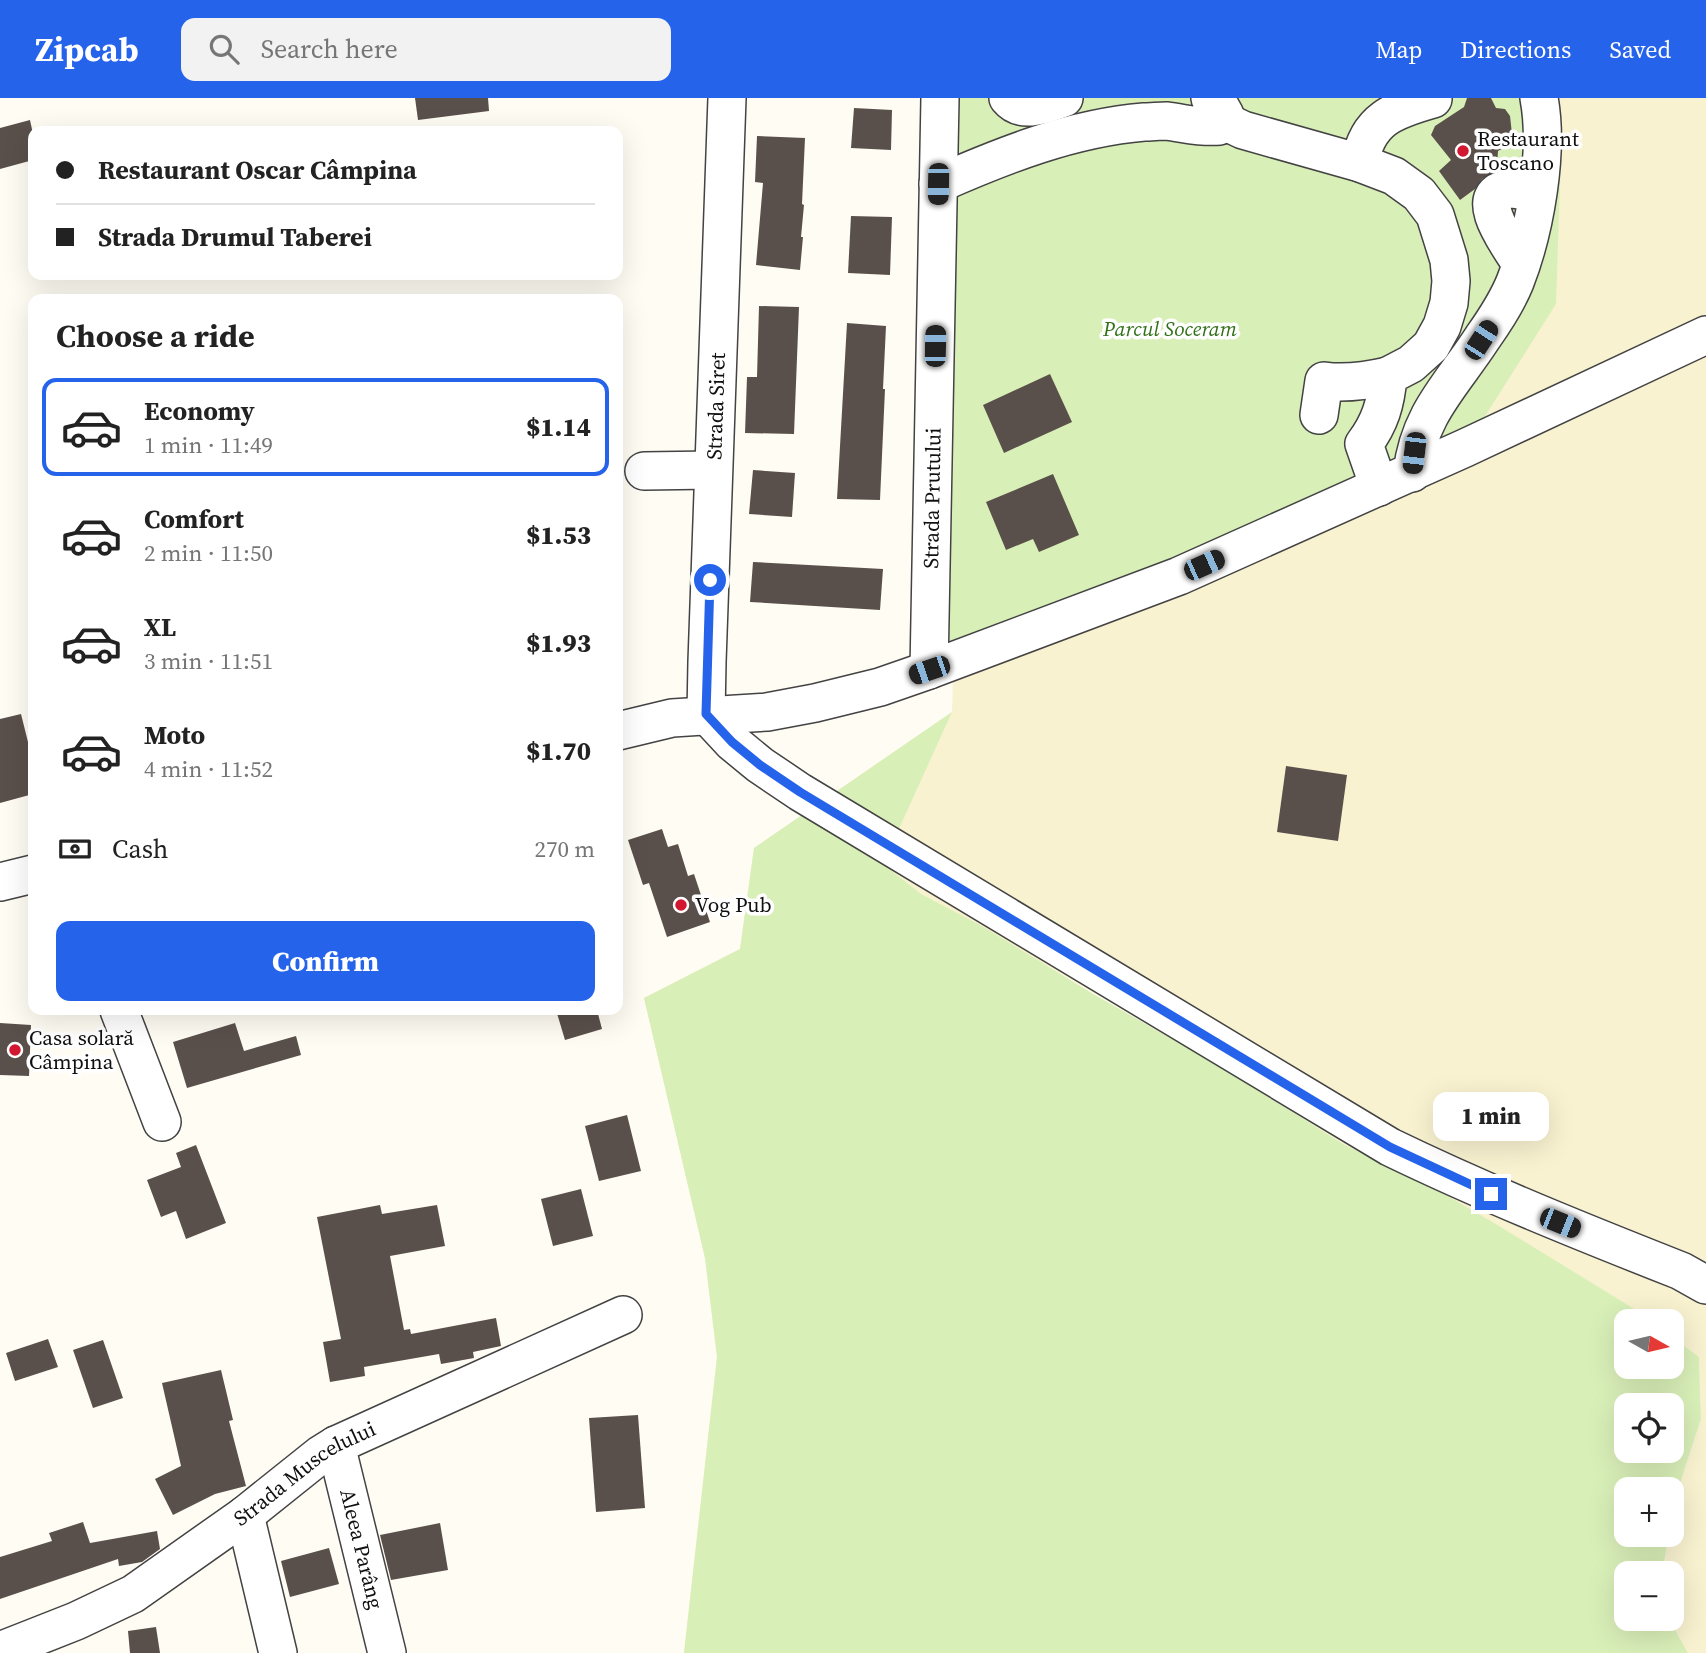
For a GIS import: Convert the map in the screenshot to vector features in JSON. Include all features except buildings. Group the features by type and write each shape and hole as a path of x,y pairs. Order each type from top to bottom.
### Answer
{"street":[{"name":"Strada Siret","path":"706,714 727,98"},
{"name":"Strada Prutului","path":"929,670 940,98"},
{"path":"1008,98 1016,105 1024,107 1064,98"},
{"path":"1412,473 1414,453 1428,417 1502,309 1521,264 1544,148 1539,98"},
{"path":"1360,163 1374,113 1391,113 1433,99"},
{"path":"938,184 1009,154 1071,134 1095,113 1208,127 1219,126 1217,110"},
{"path":"1217,110 1252,133 1360,163 1394,176 1419,194 1435,215 1449,260 1451,281 1442,326 1431,346 1411,364 1388,376 1359,382 1324,381 1319,415"},
{"path":"623,730 672,718 767,712 815,703 880,687 929,670 1180,576 1412,473 1706,335"},
{"path":"1379,487 1364,444 1380,419 1388,376"},
{"path":"644,471 713,470"},
{"path":"706,714 732,742 800,792 1390,1147 1512,1203 1681,1271 1706,1285"},
{"path":"0,882 28,875"},
{"path":"120,1015 162,1122"},
{"name":"Strada Muscelului","path":"0,1651 76,1621 133,1594 245,1515 336,1445 622,1315"},
{"name":"Aleea Parâng","path":"336,1445 387,1653"},
{"path":"245,1515 278,1653"}],"green space":[{"name":"Parcul Soceram","path":"943,98 1557,98 1561,156 1556,304 1465,448 929,670"},
{"path":"965,98 1706,98 1706,1653 1688,1653 1676,1631 1684,1631 1684,1561 1664,1561 1667,1547 1684,1547 1682,1477 1701,1419 1699,1357 1684,1346 1684,1309 1634,1309 1429,1185 1343,1144 1228,1071 1044,964 684,1653 717,1357 705,1258 644,998 740,949 754,848 952,712 964,309"},
{"path":"952,712 883,864 921,894 982,926 1228,1071 1343,1144 1429,1185 1634,1309 1614,1309 1614,1379 1684,1379 1684,1346 1699,1357 1701,1419 1682,1477 1614,1477 1614,1547 1667,1547 1664,1561 1614,1561 1614,1631 1676,1631 1688,1653 684,1653 717,1357 705,1258 644,998 740,949 754,848"}],"place":[{"name":"Restaurant Toscano","path":"1463,151"},
{"name":"Vog Pub","path":"681,905"},
{"name":"Casa solară Câmpina","path":"15,1050"}],"route":[{"path":"710,580 706,714 732,742 760,765 800,792 1390,1147 1491,1194"}]}
